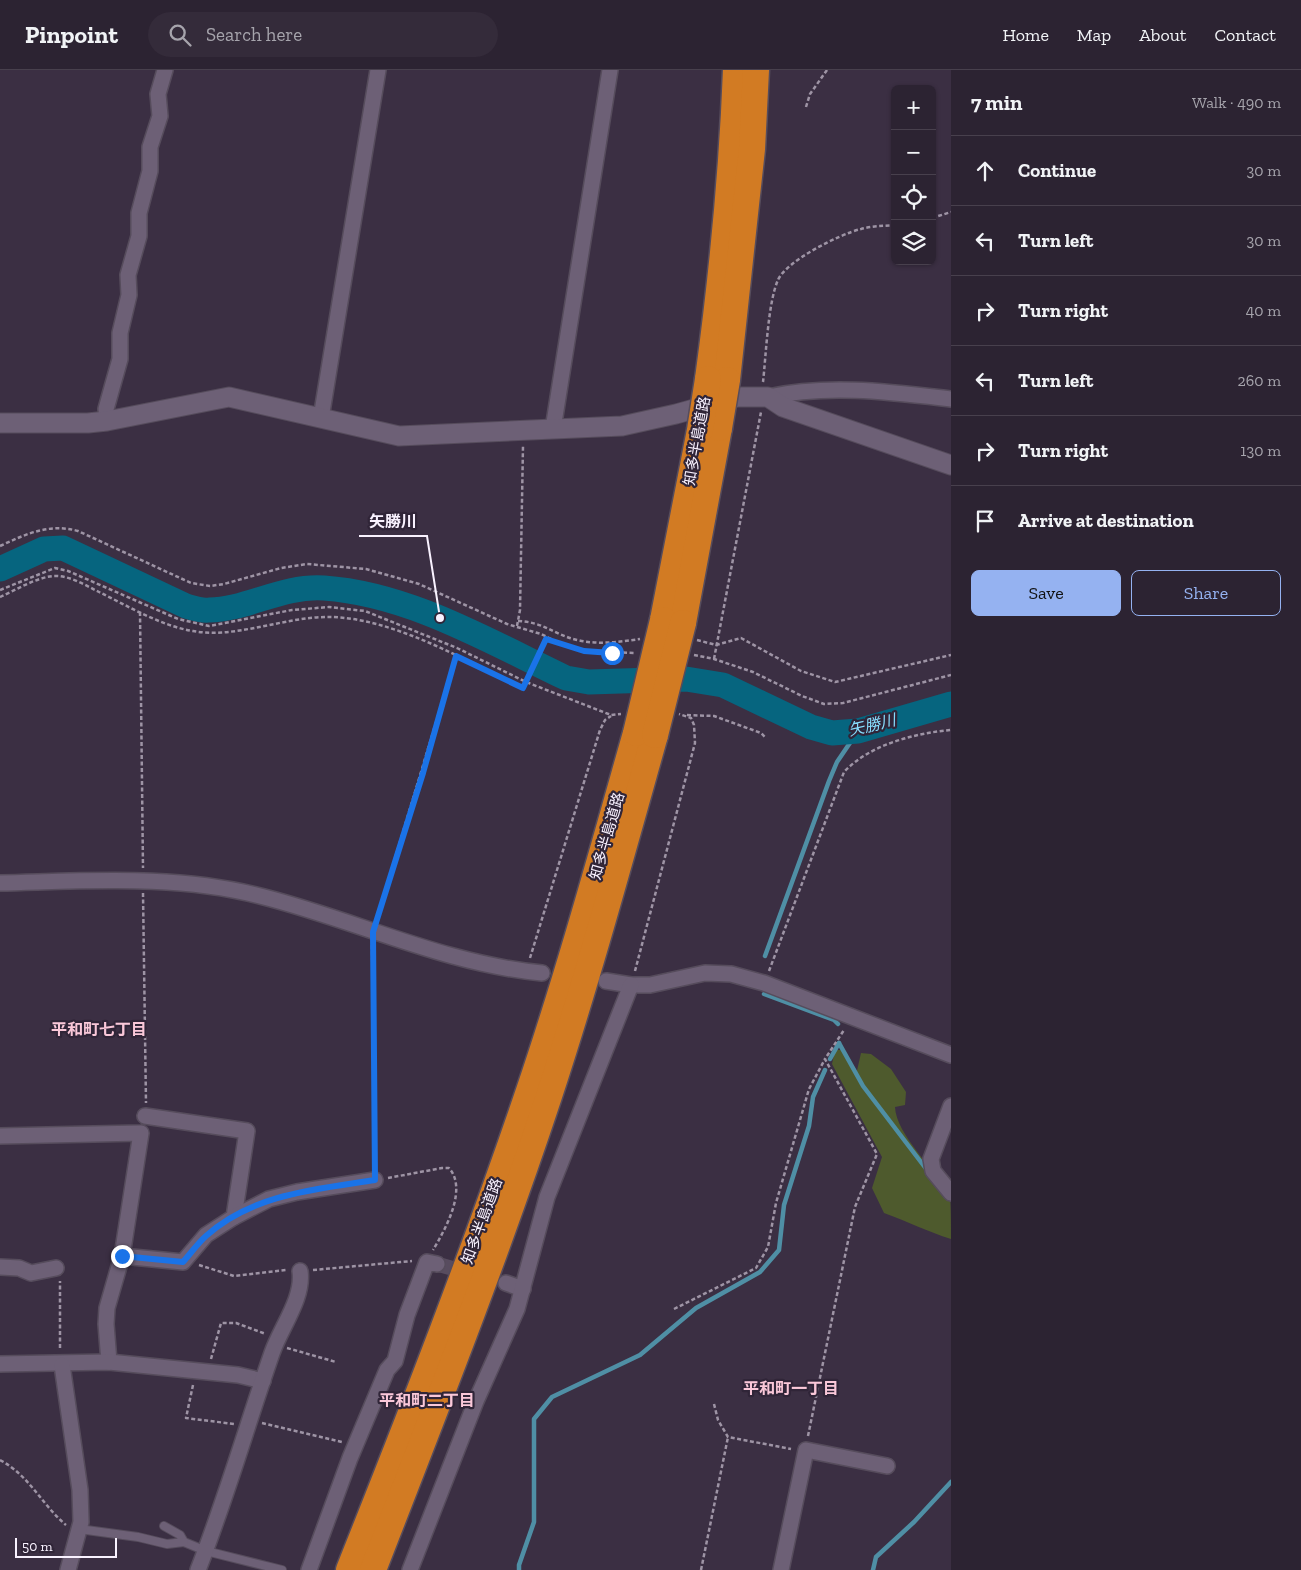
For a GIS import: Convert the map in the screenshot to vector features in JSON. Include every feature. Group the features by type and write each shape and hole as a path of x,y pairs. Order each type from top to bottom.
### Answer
{"highway":[{"name":"知多半島道路","path":"717,380 722,278 733,150 736,70"},
{"name":"知多半島道路","path":"349,1570 404,1432 483,1222 529,1090 569,965 639,727 681,628 752,149 756,70"},
{"name":"知多半島道路","path":"373,1570 511,1207 590,969 639,727"},
{"path":"385,1570 468,1358 516,1226 511,1207"},
{"path":"331,1570 384,1449 404,1432"}],"street":[{"path":"107,421 106,409 120,359 120,333 129,295 128,276 138,236 139,213 150,171 150,147 160,116 158,94 165,70"},
{"path":"321,418 378,70"},
{"path":"553,429 610,70"},
{"path":"0,423 88,424 229,397 400,436 622,426 676,414 737,397 768,397 787,393 877,390 951,398"},
{"path":"768,397 783,407 951,465"},
{"path":"0,883 143,881 236,890 265,897 465,961 542,973"},
{"path":"606,981 631,985 650,985 705,973 730,974 764,983 951,1055"},
{"path":"410,1570 476,1401 514,1317 547,1197 631,985"},
{"path":"951,1106 931,1159 933,1171 951,1193"},
{"path":"145,1116 247,1131 234,1217"},
{"path":"0,1136 141,1133 122,1256 107,1308 106,1324 109,1362"},
{"path":"122,1256 183,1262 206,1235 234,1217 269,1199 287,1194 375,1180"},
{"path":"309,1570 355,1446 387,1370 395,1361 407,1315 432,1263"},
{"path":"0,1267 19,1268 31,1273 58,1274"},
{"path":"198,1570 250,1423 276,1342 299,1291 302,1281 300,1271"},
{"path":"506,1283 523,1289"},
{"path":"0,1364 61,1365 109,1362 238,1375 263,1381"},
{"path":"61,1365 80,1490 78,1531 68,1570"},
{"path":"781,1570 805,1450 887,1466"}],"lane":[{"path":"164,1526 180,1535 184,1542"},
{"path":"78,1531 138,1537 167,1544 184,1542 206,1551 282,1570"}],"path":[{"path":"806,107 810,94 827,70"},
{"path":"936,217 951,212"},
{"path":"517,626 522,431"},
{"path":"0,546 40,530 65,527 78,531 191,583 210,586 281,568 307,564 366,569 419,584 540,634 546,639 584,651 640,653"},
{"path":"0,590 55,568 68,571 178,619 209,626 292,610 329,607 365,611 457,648 526,682 639,727"},
{"path":"0,597 52,576 68,578 140,612 192,631 220,634 300,618 364,619 456,656 523,688 546,639"},
{"path":"140,612 145,1116"},
{"path":"518,620 543,625 577,640 618,642 644,638"},
{"path":"681,628 716,644 741,638 800,671 835,682 951,655"},
{"path":"690,655 714,659 753,672 802,696 824,704 843,703 951,675"},
{"path":"185,1259 234,1276 298,1268 300,1271 415,1260 432,1263 456,1196 455,1174 450,1168 442,1168 375,1180 373,932 423,773 456,656"},
{"path":"675,714 714,716 761,733 766,738"},
{"path":"526,972 600,730 605,720 611,715"},
{"path":"631,985 695,743 694,725 691,718 685,715"},
{"path":"764,983 840,780 853,761 876,749 910,738 951,730"},
{"path":"674,1309 756,1268 768,1246 776,1203 809,1089 842,1032 858,1020"},
{"path":"728,1437 805,1450 855,1207 876,1154 825,1059"},
{"path":"58,1274 61,1365"},
{"path":"336,1362 276,1342 236,1323 221,1323 186,1418 250,1423 355,1446"},
{"path":"702,1570 728,1437 718,1420 714,1404"},
{"path":"0,1460 16,1468 31,1484 51,1513 78,1531"}],"green space":[{"path":"835,1050 841,1050 856,1075 861,1053 871,1054 891,1069 906,1092 905,1105 895,1107 897,1118 909,1141 950,1197 951,1239 884,1213 872,1188 882,1157 832,1064"}],"waterway":[{"name":"矢勝川","path":"0,569 44,549 63,548 186,606 203,610 223,609 294,590 309,588 356,592 387,600 449,622 566,678 589,682 686,679 723,685 811,727 832,733 858,731 951,704"},
{"path":"765,956 829,781 837,762 858,731"},
{"path":"764,994 834,1020 838,1024"},
{"path":"839,1043 863,1086 927,1170"},
{"path":"830,1059 839,1043"},
{"path":"519,1570 534,1522 534,1419 552,1397 640,1355 696,1308 760,1272 779,1250 784,1205 809,1126 813,1097 825,1070"},
{"path":"873,1570 876,1557 914,1522 951,1482"}],"tunnel":[{"path":"437,1264 472,1274"}],"place":[{"name":"矢勝川","path":"440,618"}],"district":[{"name":"平和町七丁目","path":"99,1029"},
{"name":"平和町一丁目","path":"791,1388"},
{"name":"平和町二丁目","path":"427,1400"}],"route":[{"path":"122,1256 183,1262 206,1235 234,1217 269,1199 296,1192 375,1180 373,932 423,773 456,656 523,688 546,639 584,651 612,653"}]}
